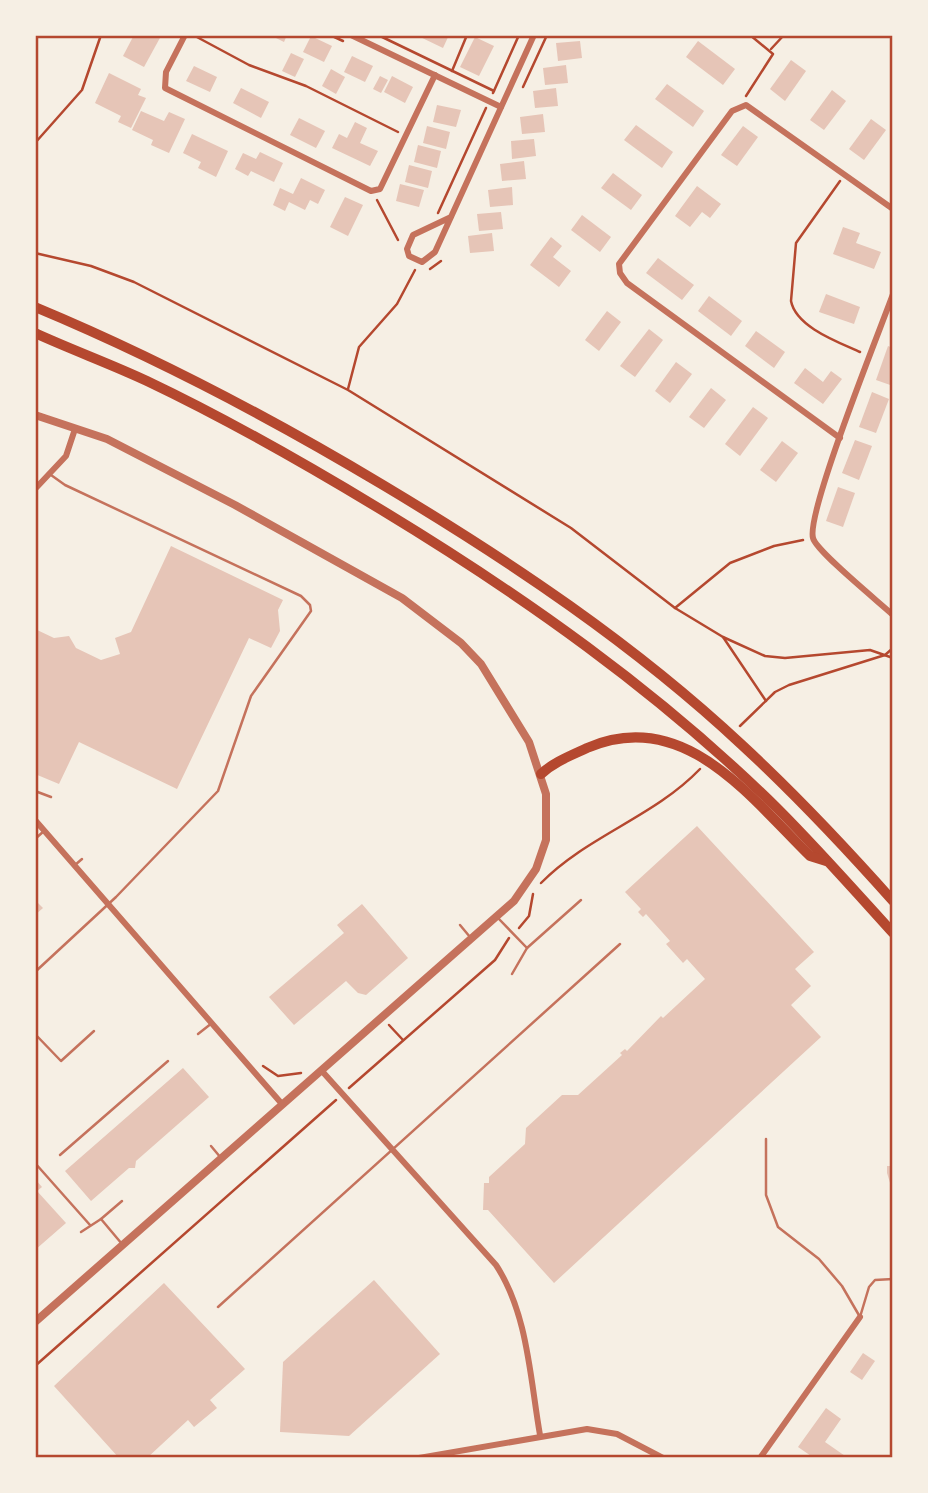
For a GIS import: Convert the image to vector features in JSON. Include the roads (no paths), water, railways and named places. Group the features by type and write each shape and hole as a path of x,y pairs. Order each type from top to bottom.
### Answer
{"highway":[{"path":"35,307 210,388 290,431 451,525 562,599 651,667 742,745 839,841 893,901"},
{"path":"35,333 147,381 282,451 472,565 541,612 631,680 768,800 893,933"},
{"path":"541,774 552,764 611,740 643,737 673,742 714,765 810,856 828,862"}],"street":[{"path":"185,35 164,81 171,93 376,191 380,188 435,75"},
{"path":"351,35 501,107"},
{"path":"451,217 413,235 407,249 410,256 422,262 430,259 451,217 534,35"},
{"path":"840,438 627,283 620,273 619,264 721,125 742,106 893,209"},
{"path":"893,294 840,438 813,522 813,538 818,547 893,615"},
{"path":"35,415 107,439 235,505 423,612 481,664 529,741 541,774 548,817 547,840 525,887 497,916 35,1322"},
{"path":"35,489 66,456 75,429"},
{"path":"35,820 282,1104"},
{"path":"321,1070 496,1265 507,1282 518,1309 540,1435"},
{"path":"771,1458 762,1455 860,1317"},
{"path":"419,1458 587,1429 617,1434 663,1458"}],"lane":[{"path":"35,972 109,904 218,791 251,696 311,611 310,605 301,596 65,485 51,475"},
{"path":"35,791 51,797"},
{"path":"35,839 44,831"},
{"path":"75,865 82,859"},
{"path":"512,974 527,948 580,900"},
{"path":"497,916 527,948"},
{"path":"460,925 472,939"},
{"path":"218,1307 620,944"},
{"path":"198,1034 212,1023"},
{"path":"35,1034 61,1061 94,1031"},
{"path":"60,1155 168,1061"},
{"path":"766,1139 766,1195 778,1227 819,1259 842,1286 860,1317"},
{"path":"211,1146 221,1158"},
{"path":"35,1163 90,1225"},
{"path":"81,1232 122,1201"},
{"path":"101,1219 122,1244"},
{"path":"860,1317 869,1287 875,1280 893,1279"}]}
